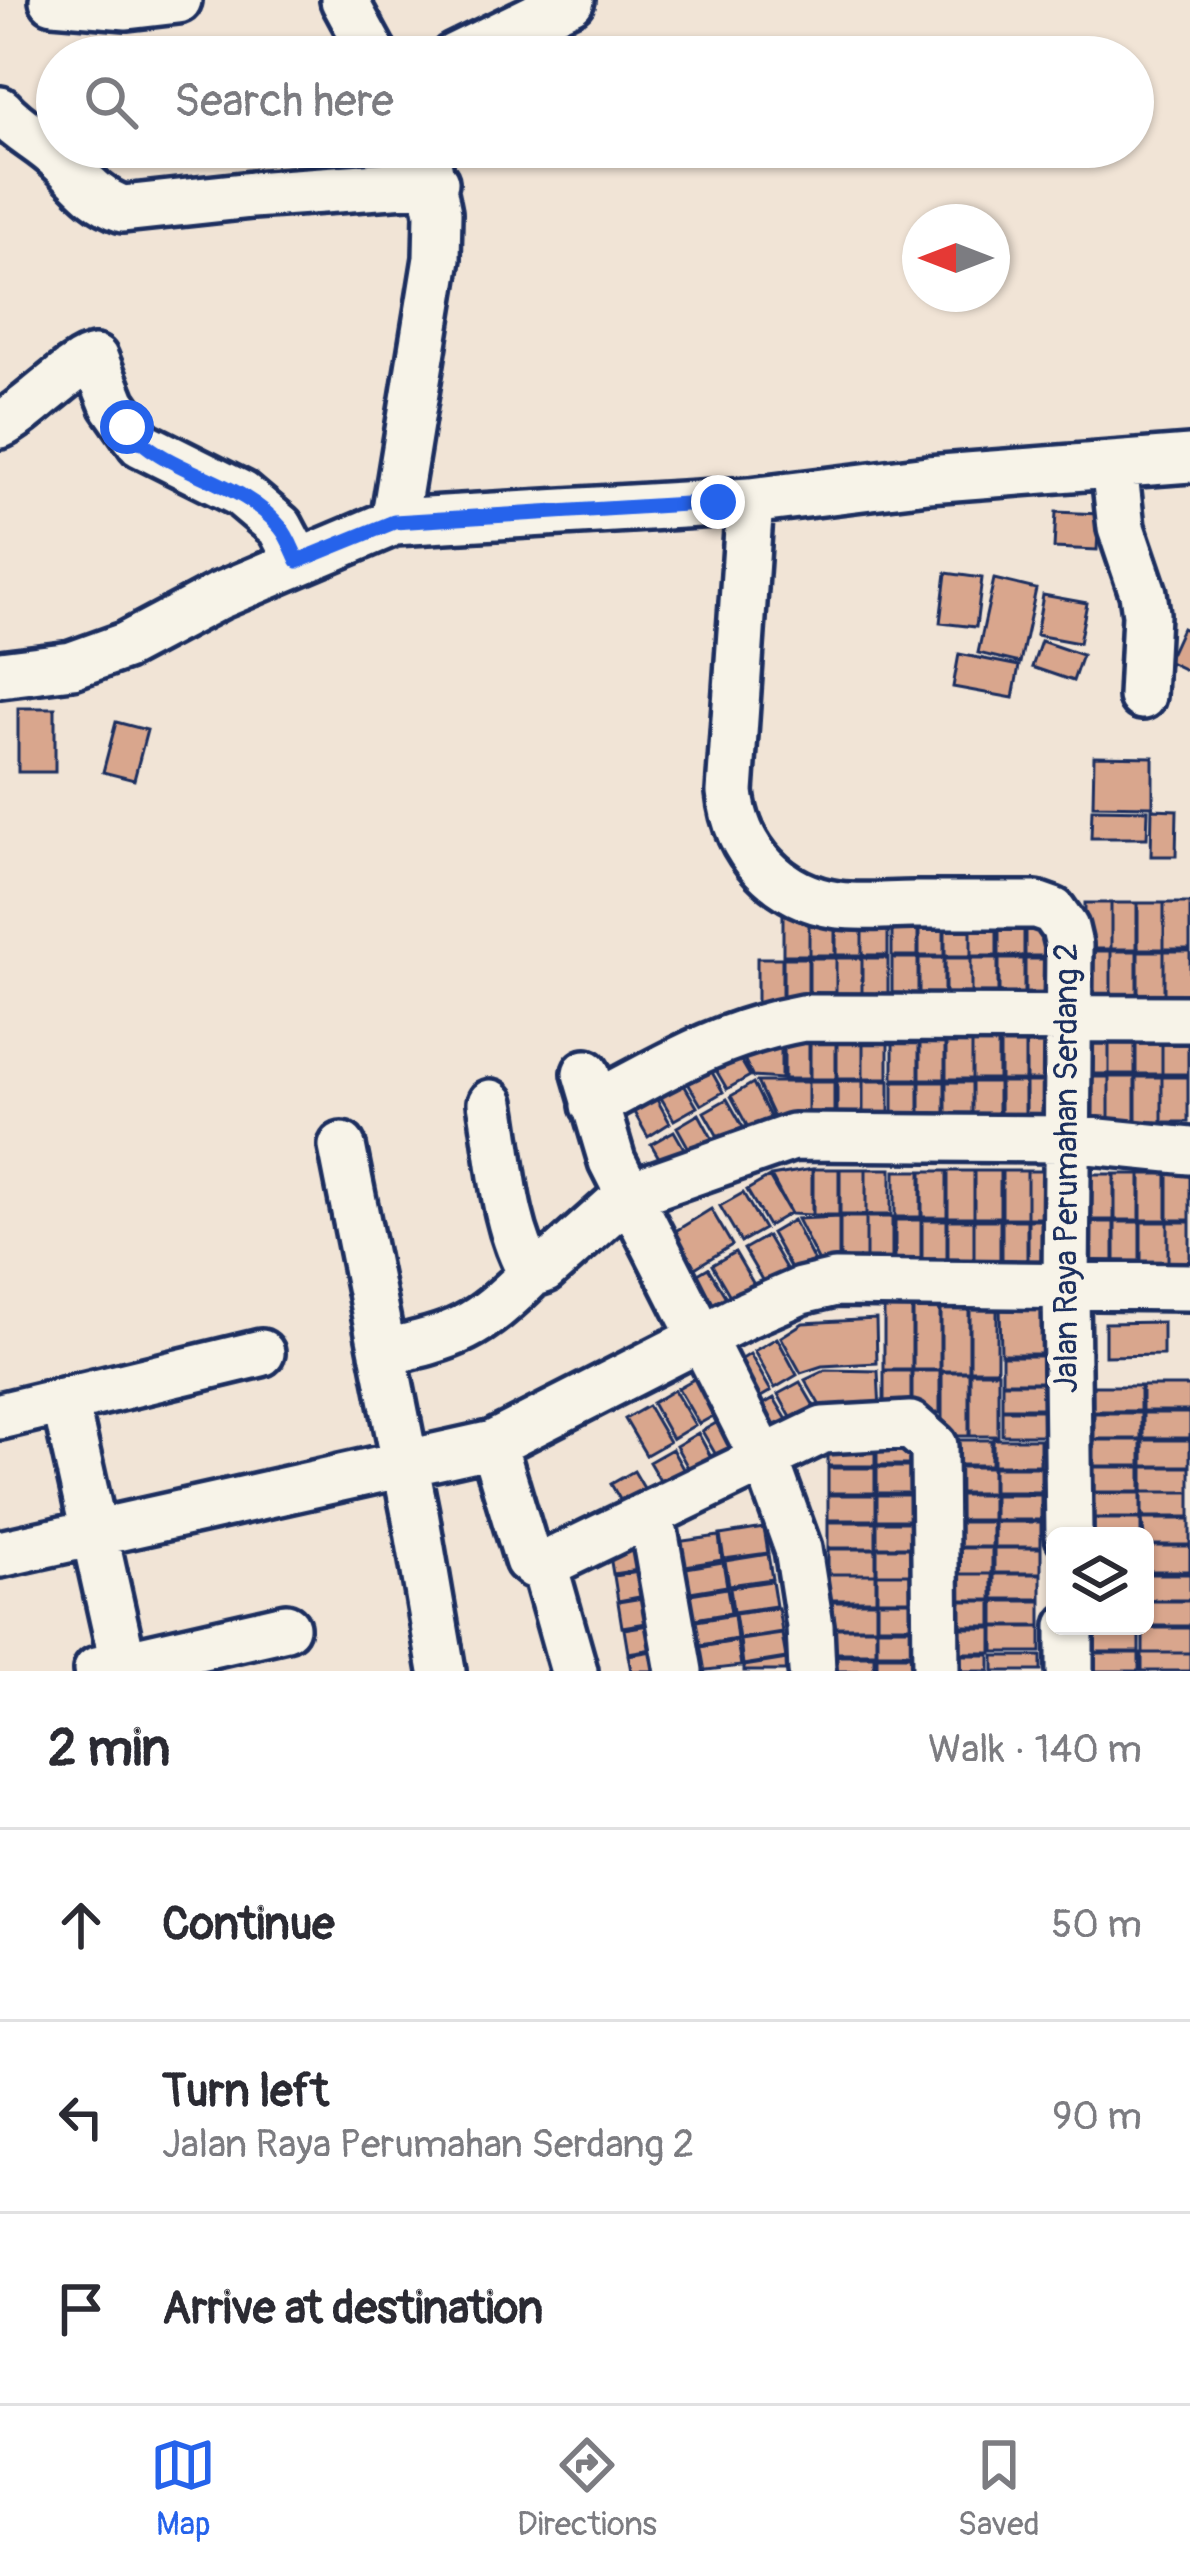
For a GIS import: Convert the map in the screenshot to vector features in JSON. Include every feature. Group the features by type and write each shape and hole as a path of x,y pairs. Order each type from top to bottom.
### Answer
{"street":[{"path":"53,0 127,6 178,0"},
{"path":"344,0 364,36"},
{"path":"499,16 571,0"},
{"path":"0,110 36,141"},
{"path":"70,168 102,202 122,208 252,194 412,168"},
{"path":"394,522 437,258 430,168"},
{"path":"0,424 46,395 82,361 95,359 113,404 141,444 241,494 280,527 298,561"},
{"path":"0,674 72,664 124,646 219,596 394,522 750,501 928,479 1190,459"},
{"path":"1114,465 1121,528 1146,614 1142,696"},
{"name":"Jalan Raya Perumahan Serdang 2","path":"750,501 730,792 733,821 746,846 795,893 838,905 1036,905 1053,911 1066,928 1071,1019 1066,1287 1069,1527"},
{"path":"812,1671 798,1549 764,1456 628,1195 590,1089 752,1027 803,1018 1190,1019"},
{"path":"491,1103 510,1215 532,1274"},
{"path":"382,1353 471,1328 628,1195 794,1136 1069,1139 1190,1150"},
{"path":"342,1146 442,1671"},
{"path":"0,1554 493,1444 776,1300 835,1283 1190,1287"},
{"path":"0,1417 261,1353"},
{"path":"65,1402 95,1532 115,1669 286,1627"},
{"path":"493,1444 528,1560 544,1565 823,1430 910,1425 934,1445 936,1671"},
{"path":"651,1513 680,1671"},
{"path":"544,1565 574,1671"},
{"path":"1070,1635 1070,1671"}],"building":[{"path":"1056,512 1099,514 1097,550 1054,548"},
{"path":"946,573 982,578 976,627 940,623"},
{"path":"994,579 1036,589 1020,663 978,653"},
{"path":"1043,595 1087,603 1079,643 1036,635"},
{"path":"1182,628 1190,632 1190,672 1167,661"},
{"path":"1041,641 1082,655 1073,681 1032,667"},
{"path":"959,654 1019,666 1013,698 953,687"},
{"path":"18,708 55,708 55,772 18,772"},
{"path":"116,722 147,730 134,780 103,772"},
{"path":"1094,756 1153,757 1153,806 1093,805"},
{"path":"1092,809 1148,810 1147,838 1091,838"},
{"path":"1152,809 1177,810 1176,856 1151,856"},
{"path":"1085,903 1111,903 1111,949 1085,949"},
{"path":"1111,903 1137,903 1137,949 1111,949"},
{"path":"1138,903 1164,903 1164,949 1138,949"},
{"path":"1164,903 1190,903 1190,949 1164,949"},
{"path":"783,910 809,910 809,955 783,955"},
{"path":"809,910 835,910 835,955 809,955"},
{"path":"836,910 862,910 862,955 836,955"},
{"path":"862,910 888,910 888,955 862,955"},
{"path":"892,910 918,910 918,956 892,956"},
{"path":"919,910 944,910 944,956 919,956"},
{"path":"945,910 971,910 971,956 945,956"},
{"path":"971,910 997,910 997,956 971,956"},
{"path":"999,911 1024,911 1024,956 999,956"},
{"path":"1025,911 1050,911 1050,956 1025,956"},
{"path":"1085,951 1111,951 1111,998 1085,998"},
{"path":"1111,951 1137,951 1137,998 1111,998"},
{"path":"1138,951 1164,951 1164,998 1138,998"},
{"path":"1164,951 1190,951 1190,998 1164,998"},
{"path":"757,958 782,958 782,1004 757,1004"},
{"path":"783,958 808,958 808,1004 783,1004"},
{"path":"809,958 836,958 836,1004 809,1004"},
{"path":"836,958 862,958 862,1004 836,1004"},
{"path":"862,958 888,958 888,1004 862,1004"},
{"path":"892,958 918,958 918,1005 892,1005"},
{"path":"919,958 944,958 944,1005 919,1005"},
{"path":"945,958 971,958 971,1005 945,1005"},
{"path":"971,958 998,958 998,1005 971,1005"},
{"path":"999,959 1024,959 1024,1005 999,1005"},
{"path":"1025,959 1050,959 1050,1005 1025,1005"},
{"path":"1083,1028 1109,1028 1109,1074 1083,1074"},
{"path":"1109,1028 1135,1028 1135,1074 1109,1074"},
{"path":"1136,1028 1162,1028 1162,1074 1136,1074"},
{"path":"1162,1028 1188,1028 1188,1074 1162,1074"},
{"path":"781,1033 781,1079 753,1077 734,1039"},
{"path":"784,1033 809,1033 809,1079 784,1079"},
{"path":"810,1033 836,1033 836,1079 810,1079"},
{"path":"837,1033 863,1033 863,1079 837,1079"},
{"path":"863,1033 888,1033 888,1079 863,1079"},
{"path":"893,1033 919,1033 919,1079 893,1079"},
{"path":"920,1033 945,1033 945,1079 920,1079"},
{"path":"946,1033 972,1033 972,1079 946,1079"},
{"path":"972,1033 998,1033 998,1079 972,1079"},
{"path":"1000,1034 1025,1034 1025,1080 1000,1080"},
{"path":"1026,1034 1051,1034 1051,1080 1026,1080"},
{"path":"729,1040 750,1076 727,1089 706,1053"},
{"path":"703,1056 723,1092 701,1105 680,1070"},
{"path":"676,1071 697,1107 674,1120 653,1084"},
{"path":"1083,1077 1109,1077 1109,1122 1083,1122"},
{"path":"1109,1077 1135,1077 1135,1122 1109,1122"},
{"path":"1136,1077 1162,1077 1162,1122 1136,1122"},
{"path":"1162,1077 1188,1077 1188,1122 1162,1122"},
{"path":"837,1081 863,1081 863,1127 837,1127"},
{"path":"863,1081 889,1081 889,1127 863,1127"},
{"path":"757,1082 808,1082 808,1127 778,1127"},
{"path":"808,1082 834,1082 834,1127 808,1127"},
{"path":"893,1082 919,1082 919,1128 893,1128"},
{"path":"920,1082 945,1082 945,1128 920,1128"},
{"path":"946,1082 972,1082 972,1128 946,1128"},
{"path":"972,1082 998,1082 998,1128 972,1128"},
{"path":"1000,1082 1025,1082 1025,1128 1000,1128"},
{"path":"1026,1082 1051,1082 1051,1128 1026,1128"},
{"path":"753,1083 774,1125 751,1133 731,1096"},
{"path":"650,1087 670,1123 648,1137 627,1100"},
{"path":"727,1099 748,1136 725,1149 704,1112"},
{"path":"699,1114 719,1151 697,1163 677,1127"},
{"path":"674,1131 694,1166 672,1180 651,1144"},
{"path":"812,1169 812,1215 791,1214 771,1176"},
{"path":"813,1169 839,1169 839,1215 813,1215"},
{"path":"840,1169 866,1169 866,1215 840,1215"},
{"path":"866,1169 891,1169 891,1215 866,1215"},
{"path":"895,1171 921,1171 921,1217 895,1217"},
{"path":"922,1171 947,1171 947,1217 922,1217"},
{"path":"948,1171 974,1171 974,1217 948,1217"},
{"path":"974,1171 1000,1171 1000,1217 974,1217"},
{"path":"1002,1171 1027,1171 1027,1218 1002,1218"},
{"path":"1027,1171 1053,1171 1053,1218 1027,1218"},
{"path":"1089,1174 1114,1174 1114,1220 1089,1220"},
{"path":"1115,1174 1140,1174 1140,1220 1115,1220"},
{"path":"1141,1174 1167,1174 1167,1220 1141,1220"},
{"path":"1168,1174 1190,1174 1190,1220 1168,1220"},
{"path":"769,1177 790,1213 768,1226 747,1190"},
{"path":"743,1193 764,1229 741,1242 720,1206"},
{"path":"711,1209 732,1245 682,1276 661,1240"},
{"path":"839,1217 839,1263 819,1262 797,1219"},
{"path":"840,1217 866,1217 866,1263 840,1263"},
{"path":"866,1217 892,1217 892,1263 866,1263"},
{"path":"793,1220 814,1261 791,1269 771,1233"},
{"path":"895,1220 921,1220 921,1265 895,1265"},
{"path":"922,1220 947,1220 947,1265 922,1265"},
{"path":"948,1220 974,1220 974,1265 948,1265"},
{"path":"974,1220 1000,1220 1000,1265 974,1265"},
{"path":"1002,1220 1027,1220 1027,1266 1002,1266"},
{"path":"1028,1220 1053,1220 1053,1266 1028,1266"},
{"path":"1089,1222 1114,1222 1114,1268 1089,1268"},
{"path":"1115,1222 1140,1222 1140,1268 1115,1268"},
{"path":"1141,1222 1168,1222 1168,1268 1141,1268"},
{"path":"1168,1222 1190,1222 1190,1268 1168,1268"},
{"path":"767,1236 788,1272 765,1285 744,1249"},
{"path":"735,1252 756,1288 733,1301 712,1265"},
{"path":"708,1268 730,1304 706,1317 686,1281"},
{"path":"884,1306 912,1306 912,1370 884,1370"},
{"path":"913,1306 940,1306 940,1370 913,1370"},
{"path":"941,1307 969,1307 969,1371 941,1371"},
{"path":"970,1307 997,1307 997,1370 970,1370"},
{"path":"1000,1307 1049,1307 1048,1354 1001,1354"},
{"path":"876,1319 877,1363 822,1366 801,1373 781,1337 803,1323"},
{"path":"1163,1322 1163,1355 1105,1356 1105,1323"},
{"path":"777,1338 797,1375 775,1388 754,1351"},
{"path":"750,1354 771,1391 749,1404 728,1368"},
{"path":"1002,1356 1049,1356 1049,1382 1002,1382"},
{"path":"826,1370 878,1371 880,1411 826,1416 805,1380"},
{"path":"884,1371 911,1371 911,1414 884,1414"},
{"path":"912,1371 940,1371 940,1413 912,1413"},
{"path":"942,1372 969,1372 969,1436 942,1436"},
{"path":"970,1372 998,1372 998,1436 970,1436"},
{"path":"701,1375 722,1411 699,1424 678,1388"},
{"path":"800,1382 821,1418 798,1430 778,1394"},
{"path":"1002,1383 1049,1383 1049,1408 1002,1408"},
{"path":"1093,1386 1140,1386 1140,1411 1093,1411"},
{"path":"1142,1386 1190,1386 1190,1411 1142,1411"},
{"path":"674,1390 695,1425 672,1439 652,1403"},
{"path":"774,1398 795,1433 772,1447 752,1411"},
{"path":"648,1406 669,1442 646,1455 625,1419"},
{"path":"1002,1410 1049,1410 1049,1435 1002,1435"},
{"path":"1094,1413 1141,1413 1141,1439 1094,1439"},
{"path":"1143,1413 1190,1413 1190,1438 1143,1438"},
{"path":"725,1418 746,1454 723,1467 702,1431"},
{"path":"698,1433 718,1470 696,1482 676,1446"},
{"path":"877,1439 925,1439 925,1465 877,1465"},
{"path":"993,1439 1040,1439 1040,1465 993,1465"},
{"path":"828,1440 875,1440 875,1466 828,1466"},
{"path":"944,1440 991,1440 991,1465 944,1465"},
{"path":"1094,1440 1141,1440 1141,1466 1094,1466"},
{"path":"1143,1440 1190,1440 1190,1466 1143,1466"},
{"path":"672,1449 692,1485 670,1498 649,1462"},
{"path":"877,1467 925,1467 925,1493 877,1493"},
{"path":"944,1467 992,1467 992,1493 944,1493"},
{"path":"993,1467 1041,1467 1041,1492 993,1492"},
{"path":"1094,1467 1141,1467 1141,1492 1094,1492"},
{"path":"1143,1467 1190,1467 1190,1492 1143,1492"},
{"path":"828,1468 875,1468 875,1493 828,1493"},
{"path":"634,1471 655,1507 632,1520 611,1484"},
{"path":"1142,1492 1190,1492 1190,1517 1142,1517"},
{"path":"1093,1493 1141,1493 1141,1518 1093,1518"},
{"path":"828,1495 876,1495 876,1520 828,1520"},
{"path":"877,1495 925,1495 925,1520 877,1520"},
{"path":"944,1495 992,1495 992,1520 944,1520"},
{"path":"994,1495 1041,1495 1041,1520 994,1520"},
{"path":"1093,1519 1141,1519 1141,1527 1093,1527"},
{"path":"1142,1519 1190,1519 1190,1545 1154,1545 1154,1527 1143,1527"},
{"path":"828,1522 876,1522 876,1548 828,1548"},
{"path":"877,1522 925,1522 925,1547 877,1547"},
{"path":"944,1522 992,1522 992,1547 944,1547"},
{"path":"994,1522 1041,1522 1041,1547 994,1547"},
{"path":"764,1528 768,1553 724,1559 720,1535"},
{"path":"719,1536 722,1560 679,1567 676,1542"},
{"path":"653,1543 657,1567 613,1574 609,1550"},
{"path":"1154,1546 1190,1546 1190,1571 1154,1571"},
{"path":"877,1548 925,1548 925,1574 877,1574"},
{"path":"944,1548 992,1548 992,1574 944,1574"},
{"path":"994,1548 1041,1548 1041,1573 994,1573"},
{"path":"828,1549 876,1549 876,1574 828,1574"},
{"path":"768,1554 772,1579 729,1585 725,1561"},
{"path":"723,1562 727,1586 684,1593 680,1569"},
{"path":"657,1569 661,1593 618,1601 614,1576"},
{"path":"828,1574 876,1574 876,1600 828,1600"},
{"path":"877,1574 925,1574 925,1600 877,1600"},
{"path":"944,1574 992,1574 992,1600 944,1600"},
{"path":"994,1574 1041,1574 1041,1599 994,1599"},
{"path":"1154,1574 1190,1574 1190,1600 1154,1600"},
{"path":"772,1581 776,1606 733,1612 730,1587"},
{"path":"727,1588 731,1613 688,1620 684,1595"},
{"path":"661,1595 665,1620 622,1627 618,1602"},
{"path":"877,1601 925,1601 925,1626 877,1626"},
{"path":"944,1601 992,1601 992,1626 944,1626"},
{"path":"994,1601 1041,1601 1041,1626 994,1626"},
{"path":"1154,1601 1190,1601 1190,1626 1154,1626"},
{"path":"828,1602 876,1602 876,1627 828,1627"},
{"path":"778,1608 782,1632 739,1639 735,1614"},
{"path":"734,1615 737,1639 694,1646 690,1622"},
{"path":"667,1622 671,1646 628,1653 624,1629"},
{"path":"994,1627 1041,1627 1041,1652 994,1652"},
{"path":"828,1628 876,1628 876,1653 828,1653"},
{"path":"877,1628 925,1628 925,1653 877,1653"},
{"path":"944,1628 992,1628 992,1653 944,1653"},
{"path":"1154,1628 1190,1628 1190,1653 1143,1653 1143,1635 1154,1635"},
{"path":"782,1634 786,1658 743,1665 740,1640"},
{"path":"1092,1635 1139,1635 1139,1652 1092,1652"},
{"path":"737,1641 741,1666 698,1671 694,1648"},
{"path":"671,1648 674,1671 631,1671 628,1655"},
{"path":"1092,1653 1139,1653 1139,1671 1092,1671"},
{"path":"1142,1653 1190,1653 1190,1671 1142,1671"},
{"path":"943,1655 990,1655 990,1671 943,1671"},
{"path":"827,1656 874,1656 874,1671 827,1671"},
{"path":"877,1656 925,1656 925,1671 877,1671"},
{"path":"994,1656 1041,1656 1041,1671 994,1671"},
{"path":"787,1659 789,1671 744,1671 744,1666"}],"route":[{"path":"127,427 141,444 241,494 280,527 298,561 394,522 718,502"}]}
